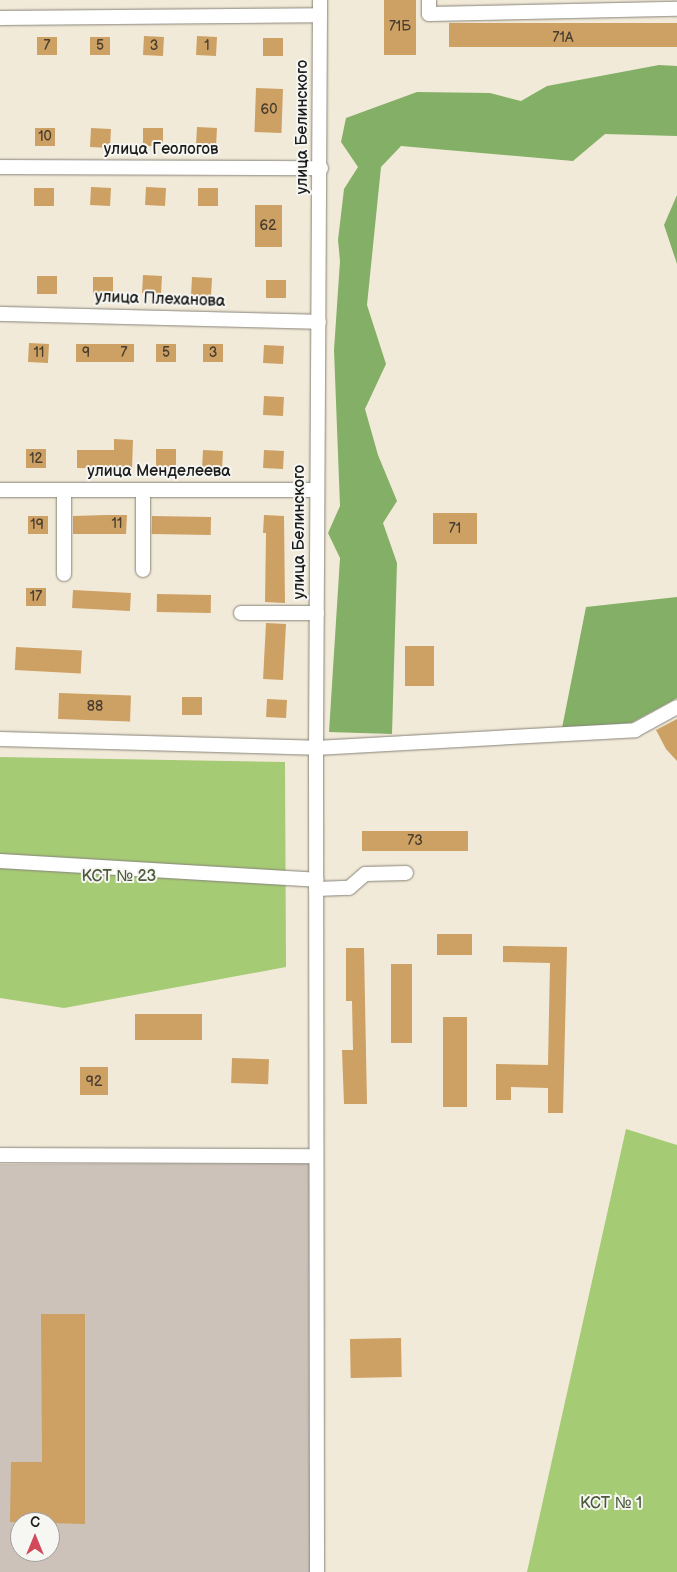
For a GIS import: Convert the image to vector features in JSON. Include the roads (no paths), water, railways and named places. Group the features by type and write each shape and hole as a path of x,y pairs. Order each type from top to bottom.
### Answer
{"street":[{"name":"улица Белинского","path":"317,1572 316,748 321,168 320,0"},
{"path":"429,0 429,14 636,5 677,9"},
{"path":"0,18 320,15"},
{"name":"улица Геологов","path":"0,168 321,168"},
{"name":"улица Плеханова","path":"0,314 320,322"},
{"name":"улица Менделеева","path":"0,490 317,490"},
{"path":"64,490 64,574"},
{"path":"143,490 143,570"},
{"path":"241,613 317,613"},
{"path":"0,739 316,748 635,730 677,707"},
{"path":"0,862 349,888 365,874 406,873"},
{"path":"0,1155 316,1156"}],"park label":[{"name":"КСТ № 23","path":"119,877"},
{"name":"КСТ № 1","path":"611,1504"}]}
